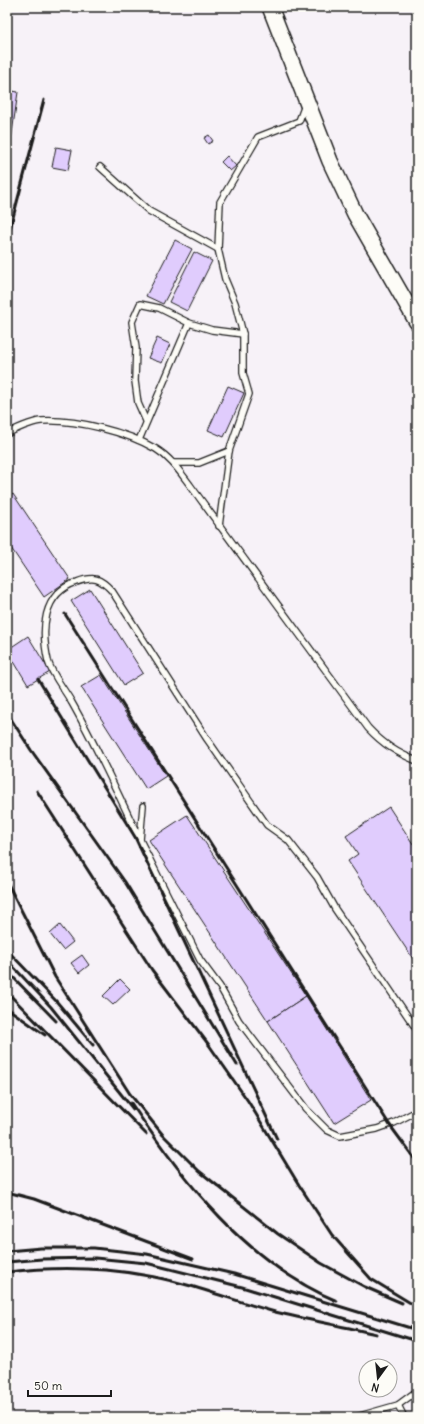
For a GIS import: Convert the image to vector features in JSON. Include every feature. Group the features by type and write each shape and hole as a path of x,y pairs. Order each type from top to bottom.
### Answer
{"main road":[{"path":"270,7 330,161 355,214 417,322"}],"lane":[{"path":"219,526 229,451 249,394 243,373 243,334 235,302 225,279 218,249 220,202 258,137 299,121 306,100"},
{"path":"100,167 148,211 218,249"},
{"path":"146,421 138,403 135,380 136,348 132,322 140,304 159,308 189,323 212,330 243,334"},
{"path":"139,440 189,323"},
{"path":"7,434 40,421 73,423 112,431 139,440 157,450 174,463 368,728 382,743 395,752 417,761"},
{"path":"174,463 199,463 229,451"},
{"path":"417,1030 335,909 317,877 288,840 267,825 207,739 112,591 102,581 88,578 69,584 51,600 45,616 44,629 49,662 72,703 200,960 220,987 239,1021 306,1110 327,1130 340,1136 377,1129 394,1123 417,1111"},
{"path":"140,840 143,806"},
{"path":"356,1417 398,1404 417,1391"},
{"path":"398,1404 404,1417"}],"building":[{"path":"7,90 18,92 11,140 7,139"},
{"path":"209,135 213,141 208,144 204,138"},
{"path":"56,147 72,150 68,170 52,167"},
{"path":"227,156 236,166 230,171 221,162"},
{"path":"175,240 192,249 163,304 146,296"},
{"path":"194,252 212,261 187,311 169,302"},
{"path":"157,338 170,344 162,363 148,358"},
{"path":"228,386 244,393 224,437 208,430"},
{"path":"13,494 70,579 44,597 7,542 7,498"},
{"path":"90,589 143,673 124,685 71,601"},
{"path":"28,636 50,672 28,685 7,650"},
{"path":"101,675 166,776 146,789 81,687"},
{"path":"389,807 417,850 417,965 348,861 358,854 346,836"},
{"path":"187,815 306,996 268,1021 149,840"},
{"path":"60,925 73,942 63,950 50,934"},
{"path":"82,955 89,965 79,973 71,963"},
{"path":"120,979 130,989 113,1005 103,996"},
{"path":"306,996 371,1100 334,1123 268,1021"}],"railway":[{"path":"7,240 44,100"},
{"path":"65,614 389,1124 417,1162"},
{"path":"38,679 135,837 277,1139"},
{"path":"7,713 31,750 125,882 237,1065"},
{"path":"37,791 152,970 209,1045 248,1101 299,1185 332,1235 371,1279 417,1307"},
{"path":"7,882 55,977 130,1094 163,1135 199,1171 278,1234 321,1263 365,1287 402,1303"},
{"path":"7,950 57,1002 93,1045"},
{"path":"7,960 51,1007 133,1109"},
{"path":"7,971 56,1021"},
{"path":"7,992 146,1134"},
{"path":"7,1008 45,1035"},
{"path":"131,1103 173,1162 220,1217 246,1243 305,1285 337,1301"},
{"path":"7,1192 34,1199 193,1259"},
{"path":"7,1251 41,1248 94,1248 147,1254 234,1274 417,1330"},
{"path":"7,1262 42,1259 95,1258 146,1263 242,1287 417,1341"},
{"path":"7,1272 41,1269 92,1269 126,1272 176,1282 275,1312 376,1334"}]}
